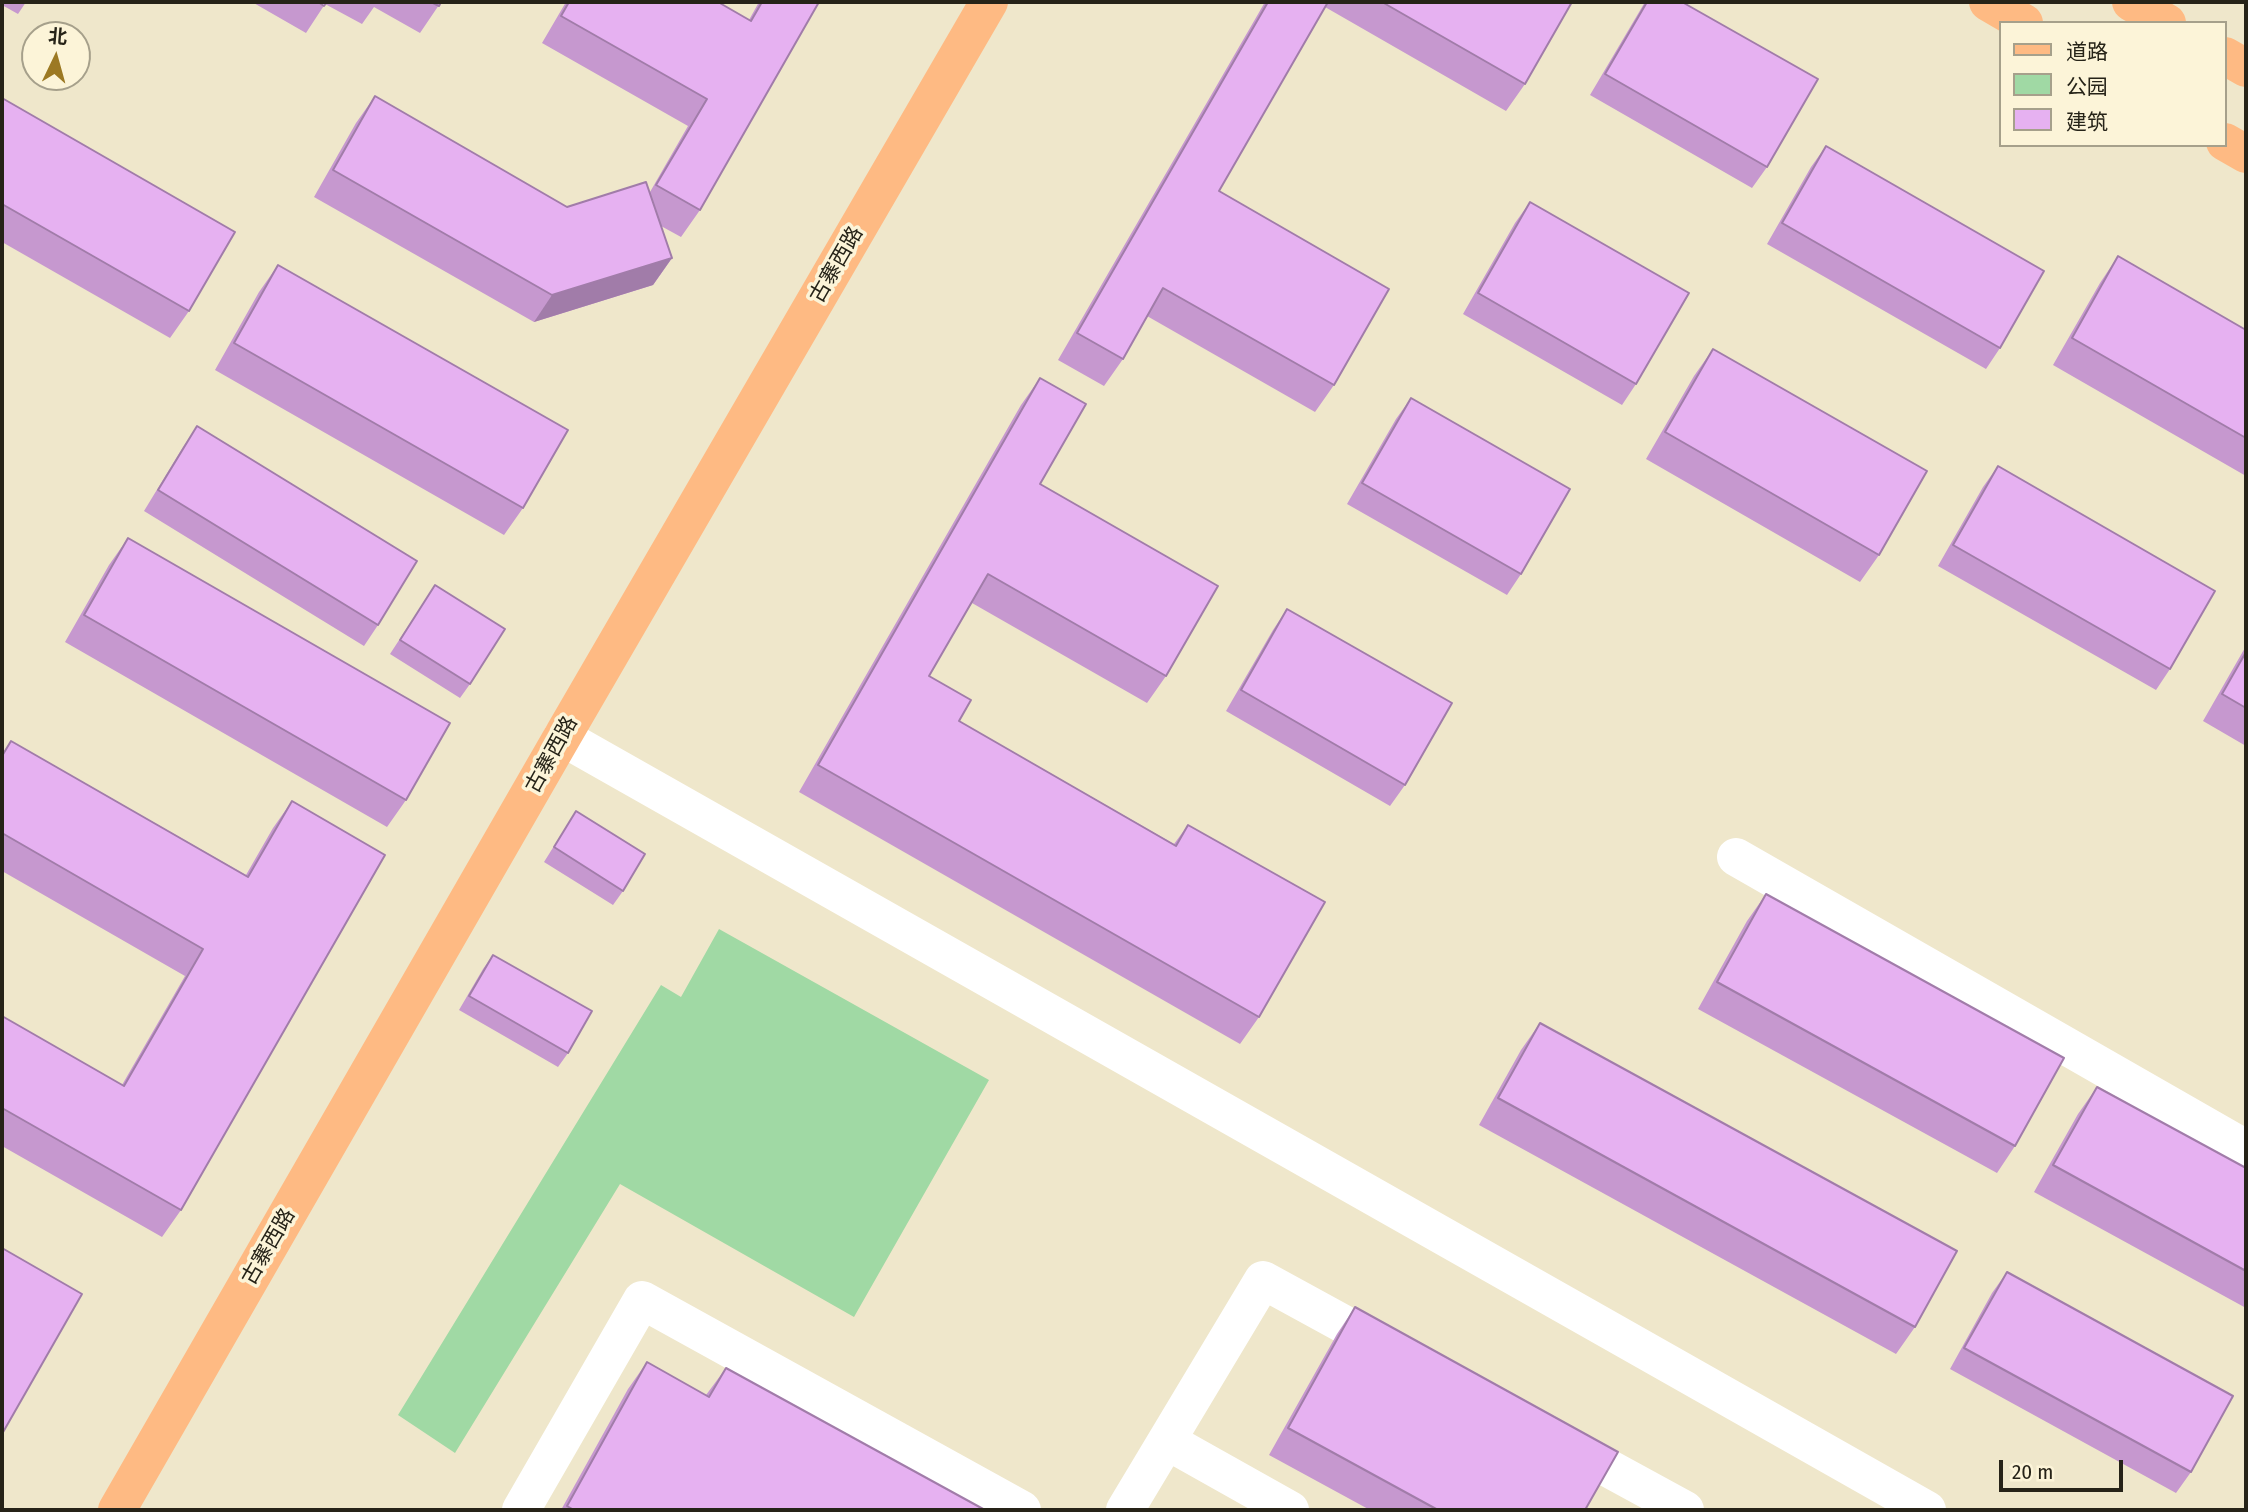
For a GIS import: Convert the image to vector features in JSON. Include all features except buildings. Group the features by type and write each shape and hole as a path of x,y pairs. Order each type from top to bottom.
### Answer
{"main road":[{"name":"古寨西路","path":"117,1510 989,2"},
{"path":"1988,2 2021,21"},
{"path":"2131,2 2164,21"},
{"path":"2227,57 2246,68"},
{"path":"2227,143 2246,154"}],"street":[{"path":"562,737 1927,1510"},
{"path":"1736,856 2246,1149"},
{"path":"1125,1510 1264,1280 1420,1365"},
{"path":"521,1510 642,1300 1022,1510"},
{"path":"1528,1425 1685,1510"},
{"path":"1167,1441 1290,1510"}],"green space":[{"path":"719,929 989,1080 854,1317 620,1184 455,1453 398,1415 661,985 681,997"}]}
